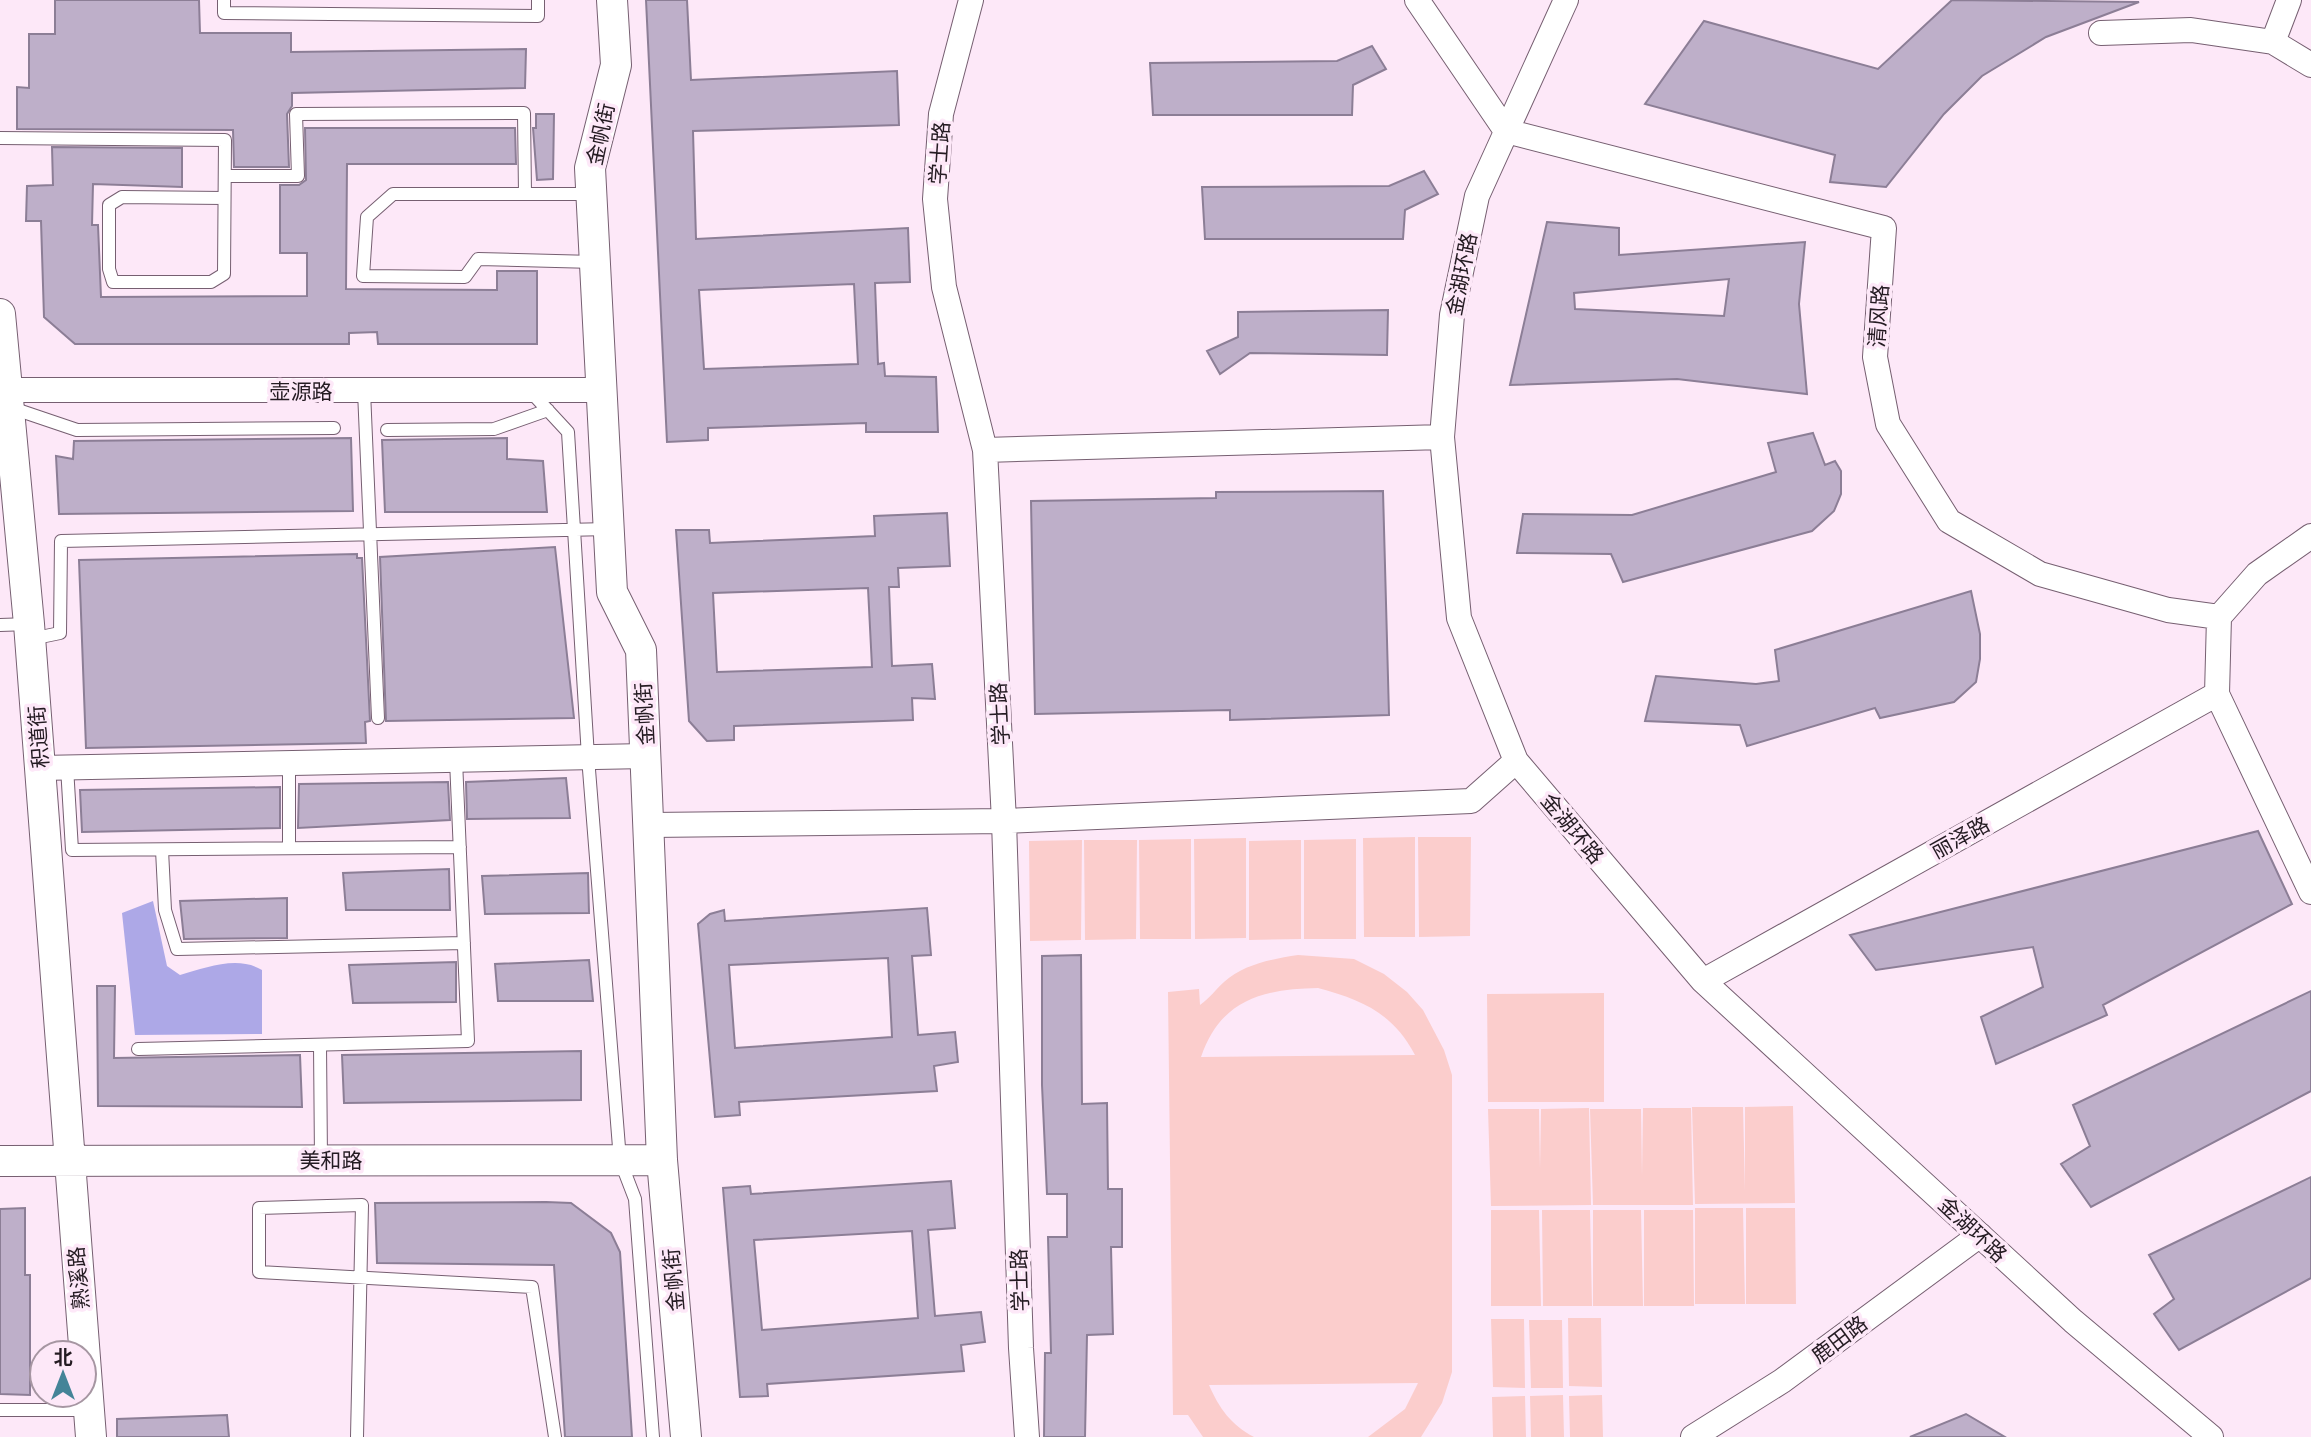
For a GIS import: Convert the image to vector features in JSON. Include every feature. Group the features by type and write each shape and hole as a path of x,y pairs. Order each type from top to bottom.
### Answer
{"street":[{"name":"金帆街","path":"612,0 616,65 590,169 612,592 640,650 650,825 662,1160 686,1437"},
{"name":"学士路","path":"971,0 941,114 935,199 944,287 985,450 1004,821 1021,1348 1027,1437"},
{"path":"1417,0 1463,73 1506,131"},
{"name":"金湖环路","path":"1566,0 1506,131 1474,209 1452,315 1442,438 1459,618 1516,761 1703,981 2073,1321 2211,1437"},
{"path":"2273,42 2289,0"},
{"path":"2101,33 2191,30 2273,42 2311,65"},
{"name":"清风路","path":"1506,131 1884,228 1875,357 1888,424 1949,521 2040,574 2168,610 2219,617"},
{"name":"积道街","path":"0,314 5,395 30,632 53,768 69,1161"},
{"name":"壶源路","path":"5,395 602,390"},
{"path":"985,450 1442,438"},
{"path":"2311,536 2258,574 2219,617 2217,694 2311,892"},
{"name":"丽泽路","path":"1703,981 2217,694"},
{"path":"53,768 646,756"},
{"path":"650,825 1004,821 1471,801 1516,761"},
{"name":"美和路","path":"0,1161 662,1160"},
{"name":"熟溪路","path":"69,1161 90,1423"},
{"name":"鹿田路","path":"1693,1437 1782,1381 1979,1235"}],"lane":[{"path":"224,0 224,13 381,7 538,16 538,0"},
{"path":"225,176 298,176 296,114 524,113 525,194"},
{"path":"0,138 225,140 224,274 211,282 113,282 109,269 109,205 121,197 224,198"},
{"path":"592,194 393,194 367,217 363,276 465,277 478,259 595,262"},
{"path":"530,390 568,432 588,757 620,1160 635,1199 653,1437"},
{"path":"364,391 378,718"},
{"path":"5,395 77,430 334,428"},
{"path":"387,430 494,429 548,410"},
{"path":"0,625 30,632 60,633 61,541 609,529"},
{"path":"138,1049 468,1041 456,760"},
{"path":"289,763 289,848"},
{"path":"53,768 72,850 460,847"},
{"path":"162,850 165,910 177,949 464,943"},
{"path":"320,1045 321,1160"},
{"path":"357,1437 360,1277 362,1205 259,1208 260,1272 360,1277 532,1287 555,1437"},
{"path":"0,1410 90,1423"}],"shaded area":[{"path":"1415,837 1415,937 1364,937 1363,838"},
{"path":"1418,837 1471,837 1470,936 1419,937"},
{"path":"1246,838 1246,938 1195,939 1194,839"},
{"path":"1191,839 1191,939 1140,939 1139,840"},
{"path":"1356,839 1356,939 1304,939 1304,840"},
{"path":"1082,840 1081,940 1030,941 1029,841"},
{"path":"1084,840 1137,840 1136,939 1085,940"},
{"path":"1301,840 1301,939 1249,940 1249,841"},
{"path":"153,901 167,966 180,975 232,963 242,963 262,970 262,1034 135,1035 122,913"},
{"path":"1298,955 1354,959 1384,974 1407,992 1423,1010 1444,1050 1452,1075 1452,1372 1442,1403 1421,1437 1368,1437 1405,1409 1418,1383 1209,1385 1227,1415 1254,1437 1203,1437 1188,1415 1173,1415 1168,992 1199,989 1200,1005 1240,971 1259,963","holes":["1318,988 1375,1010 1397,1028 1415,1055 1201,1057 1220,1022 1246,1001 1279,991"]},
{"path":"1604,993 1604,1102 1488,1102 1487,994"},
{"path":"1793,1106 1795,1203 1695,1204 1692,1107 1743,1107 1745,1191 1745,1107"},
{"path":"1589,1108 1591,1205 1491,1206 1488,1109 1539,1109 1540,1169 1541,1109"},
{"path":"1643,1108 1691,1108 1693,1205 1593,1205 1590,1109 1641,1109 1642,1176"},
{"path":"1695,1208 1743,1208 1745,1304 1695,1304"},
{"path":"1746,1208 1795,1208 1796,1304 1746,1304"},
{"path":"1491,1210 1539,1210 1541,1306 1491,1306"},
{"path":"1542,1210 1590,1210 1592,1306 1543,1306"},
{"path":"1593,1210 1641,1210 1643,1306 1593,1306"},
{"path":"1644,1210 1693,1210 1694,1306 1644,1306"},
{"path":"1568,1318 1601,1318 1602,1387 1569,1386"},
{"path":"1491,1319 1524,1319 1525,1388 1493,1387"},
{"path":"1529,1320 1562,1320 1563,1388 1531,1388"},
{"path":"1563,1395 1564,1437 1531,1437 1530,1396"},
{"path":"1602,1395 1603,1437 1570,1437 1569,1396"},
{"path":"1525,1396 1526,1437 1493,1437 1492,1397"}],"building":[{"path":"55,0 199,0 200,33 291,33 291,52 526,49 525,88 292,93 292,106 287,114 289,167 234,167 233,130 17,129 17,87 29,88 29,34 55,34"},
{"path":"646,0 687,0 691,80 897,71 899,125 693,131 696,239 908,228 910,282 875,283 878,364 884,363 885,376 936,377 938,432 866,432 866,423 708,428 708,440 667,442","holes":["854,284 858,364 704,369 699,290"]},
{"path":"1952,0 2139,2 2046,37 1982,76 1944,114 1886,187 1830,182 1835,155 1645,104 1704,21 1878,69"},
{"path":"1372,46 1386,69 1353,85 1352,115 1153,115 1150,63 1337,61"},
{"path":"536,114 554,114 553,179 537,180 533,128 536,128"},
{"path":"305,128 515,128 516,164 347,164 346,289 497,290 497,271 537,271 537,344 378,344 377,332 349,333 349,344 75,344 44,317 41,221 26,221 27,186 53,185 52,147 182,148 182,187 93,184 92,225 98,225 101,297 307,296 307,253 280,253 280,185 299,185 306,180"},
{"path":"1424,171 1438,194 1405,210 1403,239 1205,239 1202,187 1389,186"},
{"path":"1547,222 1619,228 1619,255 1805,242 1799,304 1807,394 1677,379 1510,385","holes":["1729,279 1724,316 1575,309 1574,293"]},
{"path":"1388,310 1387,355 1250,353 1220,374 1207,351 1238,337 1238,312"},
{"path":"1813,433 1825,465 1835,461 1841,471 1841,494 1834,511 1812,531 1623,582 1611,554 1517,553 1523,514 1632,515 1776,472 1768,443"},
{"path":"351,438 353,511 59,514 56,456 73,459 74,441"},
{"path":"507,438 507,459 543,461 547,512 385,512 382,440"},
{"path":"1383,491 1389,715 1230,720 1230,710 1035,714 1031,501 1216,498 1216,492"},
{"path":"947,513 950,566 898,568 899,587 889,587 892,666 932,664 935,699 912,698 913,720 734,726 734,740 707,741 689,721 676,530 709,530 710,543 875,536 874,516","holes":["868,588 872,667 717,672 713,593"]},
{"path":"555,547 574,718 386,721 380,557"},
{"path":"357,554 357,558 362,558 370,721 365,722 366,743 86,748 79,560"},
{"path":"1971,591 1980,634 1980,659 1976,682 1954,702 1880,718 1875,708 1747,746 1740,725 1645,721 1656,676 1756,684 1779,681 1775,650"},
{"path":"566,778 570,818 467,819 466,782"},
{"path":"448,782 450,820 298,828 299,784"},
{"path":"280,787 280,828 82,832 80,790"},
{"path":"2258,831 2292,904 2103,1005 2107,1015 1996,1064 1981,1017 2043,987 2033,947 1876,970 1850,935"},
{"path":"449,869 450,910 346,910 343,873"},
{"path":"588,873 589,913 485,914 482,876"},
{"path":"287,898 287,938 184,939 180,901"},
{"path":"927,908 931,955 912,956 918,1035 955,1032 958,1062 934,1066 937,1091 739,1102 740,1115 715,1117 698,924 710,914 724,910 725,921","holes":["888,958 892,1037 735,1048 729,965"]},
{"path":"1081,955 1082,1104 1107,1103 1108,1189 1122,1189 1122,1247 1111,1247 1113,1334 1087,1335 1085,1437 1044,1437 1045,1353 1051,1353 1048,1237 1067,1237 1067,1194 1047,1194 1042,1085 1042,956"},
{"path":"589,960 593,1001 498,1001 495,964"},
{"path":"456,962 456,1002 353,1003 349,965"},
{"path":"97,986 115,986 114,1058 300,1055 302,1107 98,1106"},
{"path":"2311,991 2311,1091 2091,1207 2061,1164 2090,1146 2073,1105"},
{"path":"581,1051 581,1100 344,1103 342,1055"},
{"path":"2311,1177 2311,1278 2179,1350 2154,1314 2174,1299 2149,1255"},
{"path":"951,1181 955,1228 928,1230 935,1316 981,1312 985,1342 961,1345 964,1371 767,1384 768,1396 740,1397 723,1188 750,1186 751,1194","holes":["912,1231 918,1318 762,1330 754,1240"]},
{"path":"375,1203 571,1203 611,1233 620,1252 632,1437 565,1437 554,1265 377,1263"},
{"path":"25,1208 25,1275 30,1275 28,1395 0,1394 0,1209"},
{"path":"1966,1414 2005,1437 1910,1437"},
{"path":"227,1415 229,1437 117,1437 117,1419"}]}
